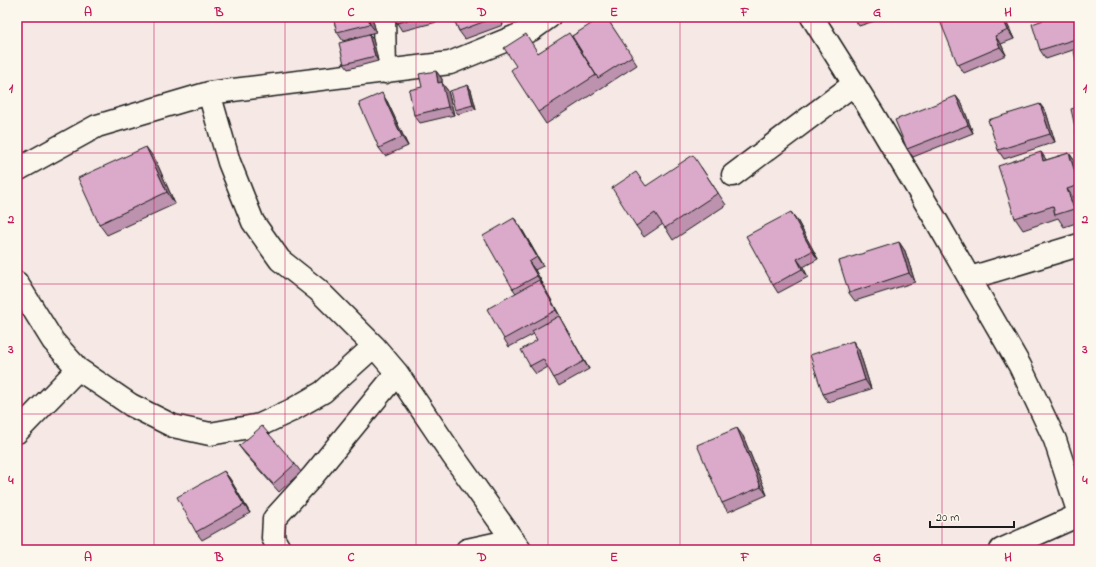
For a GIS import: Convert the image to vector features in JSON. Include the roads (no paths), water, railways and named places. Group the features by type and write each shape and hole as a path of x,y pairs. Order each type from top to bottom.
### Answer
{"street":[{"path":"384,17 385,72"},
{"path":"17,170 97,126 209,93 450,63 531,30 549,17"},
{"path":"812,17 854,84 970,278 1020,366 1055,440 1079,514 1001,550"},
{"path":"733,175 854,84"},
{"path":"209,93 229,162 253,222 280,260 318,290 374,346 397,373 516,545 467,550"},
{"path":"970,278 1079,245"},
{"path":"17,283 53,341 78,369 131,405 173,426 210,434 260,425 290,411 322,392 374,346"},
{"path":"17,432 78,369"},
{"path":"280,550 273,538 274,519 312,477 397,373"}]}
